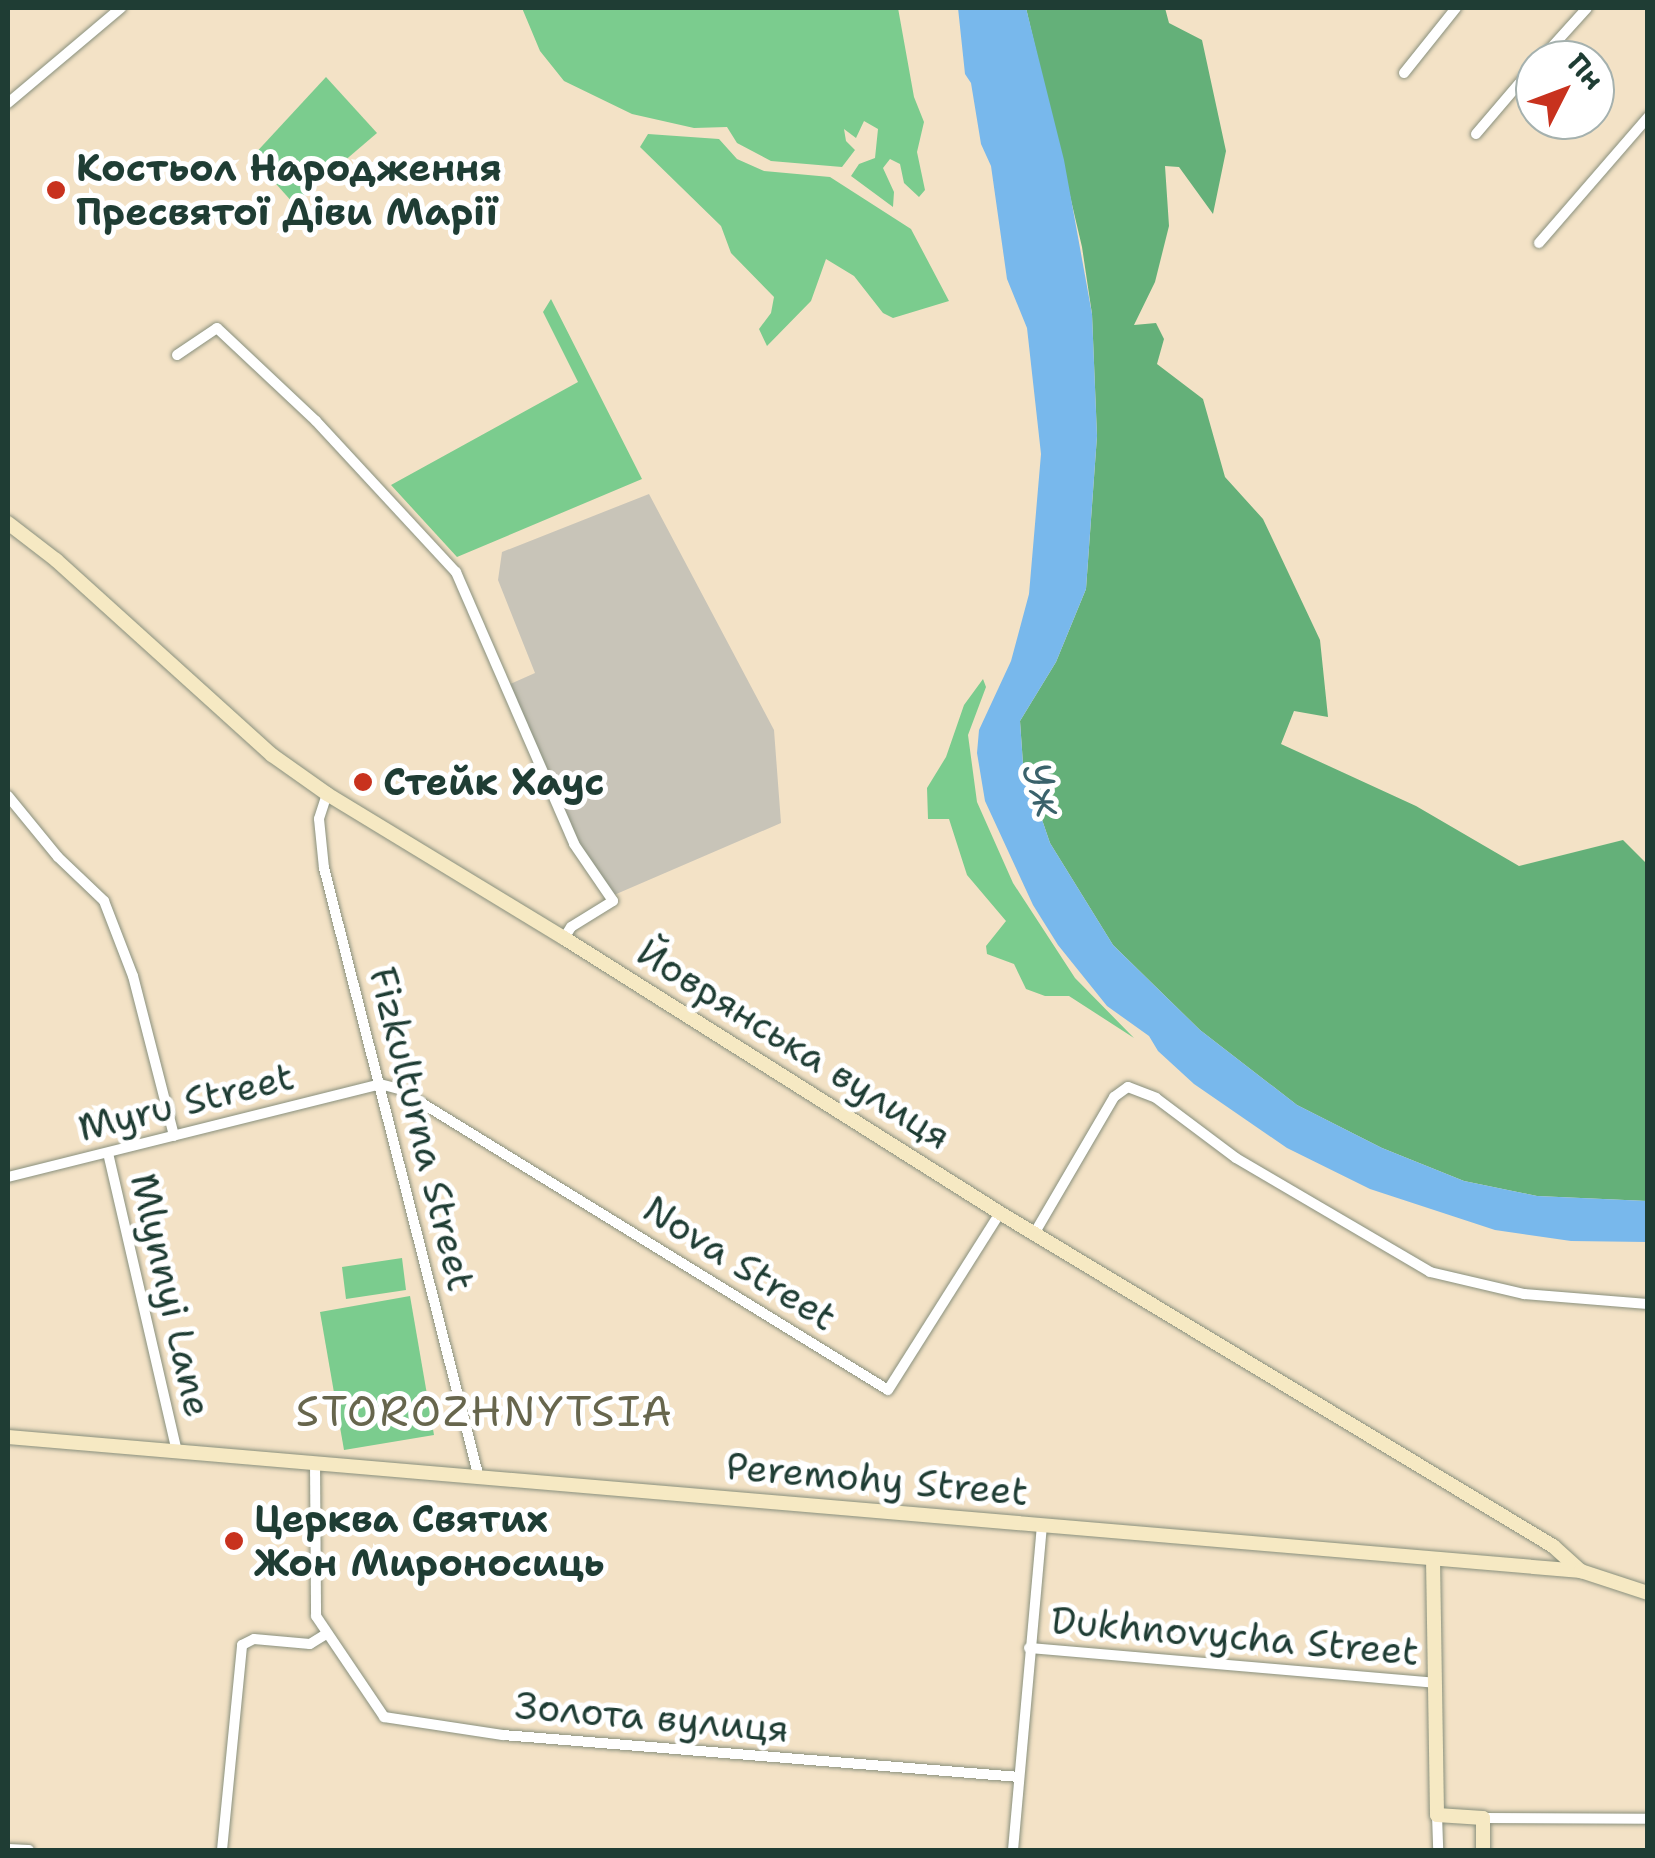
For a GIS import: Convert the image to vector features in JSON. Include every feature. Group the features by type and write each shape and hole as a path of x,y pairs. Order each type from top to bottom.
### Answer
{"street":[{"path":"8,104 121,8"},
{"path":"1404,73 1456,8"},
{"path":"1558,40 1586,8"},
{"path":"1476,134 1515,89"},
{"path":"1539,243 1648,116"},
{"path":"177,355 216,328 316,421 456,572 574,844 613,901 572,927 564,938"},
{"name":"Йоврянська вулиця","path":"8,523 56,560 272,755 327,794 1034,1234 1553,1546 1581,1571"},
{"name":"Fizkulturna Street","path":"327,794 320,819 324,868 480,1478"},
{"path":"8,796 58,857 104,901 133,976 174,1136"},
{"name":"Myru Street","path":"8,1177 380,1084"},
{"name":"Nova Street","path":"380,1084 399,1089 888,1390 1000,1213"},
{"path":"1034,1234 1114,1097 1128,1087 1156,1098 1236,1158 1332,1218 1430,1272 1524,1294 1648,1304"},
{"name":"Mlynnyi Lane","path":"108,1152 177,1452"},
{"name":"Peremohy Street","path":"8,1437 1581,1571 1648,1593"},
{"path":"222,1850 242,1645 254,1639 310,1644 326,1634 316,1616 314,1596 315,1464"},
{"path":"1013,1850 1042,1526"},
{"path":"1433,1558 1438,1850"},
{"name":"Золота вулиця","path":"326,1634 384,1718 503,1735 1018,1777"},
{"name":"Dukhnovycha Street","path":"1029,1648 1435,1683"},
{"path":"1437,1815 1648,1819"},
{"path":"1483,1818 1483,1850"},
{"path":"8,1849 29,1850"}],"shaded area":[{"path":"649,494 774,730 781,823 614,895 578,845 508,685 535,673 498,580 502,552"}],"green space":[{"path":"522,8 898,8 914,97 924,122 917,152 925,190 919,197 904,183 900,164 890,159 883,168 894,192 893,207 851,176 859,164 875,158 878,129 864,121 856,138 844,129 846,141 855,150 842,167 771,161 737,143 727,127 694,128 632,114 564,81 540,51"},
{"path":"1026,8 1165,8 1169,23 1202,40 1226,151 1213,214 1179,167 1165,166 1169,226 1155,282 1134,325 1156,323 1164,339 1157,364 1203,399 1225,477 1263,519 1320,640 1328,717 1294,711 1281,744 1416,806 1519,866 1623,840 1647,864 1647,1201 1537,1196 1464,1181 1382,1148 1297,1105 1200,1030 1113,945 1050,843 1023,764 1020,721 1056,662 1086,589 1097,436 1092,314 1082,247"},
{"path":"326,77 377,133 294,204 252,157"},
{"path":"648,134 719,139 737,159 764,171 830,177 911,229 949,301 893,318 883,313 854,276 826,259 811,301 767,346 759,329 771,313 774,297 731,253 721,226 640,147"},
{"path":"551,299 642,479 457,557 391,485 578,382 543,312"},
{"path":"983,679 986,687 968,735 977,802 1013,883 1075,978 1134,1038 1069,996 1045,996 1026,989 1014,964 987,954 986,946 1006,921 967,875 949,819 928,819 927,788 946,757 964,705"},
{"path":"402,1258 406,1290 346,1299 342,1267"},
{"path":"410,1296 434,1435 344,1450 320,1312"}],"water":[{"path":"958,8 1026,8 1064,160 1092,314 1097,436 1086,589 1056,662 1020,721 1023,764 1050,843 1113,945 1200,1030 1297,1105 1382,1148 1464,1181 1537,1196 1647,1201 1647,1242 1571,1241 1495,1230 1370,1189 1287,1148 1194,1084 1158,1051 1149,1036 1107,1006 1058,945 1033,905 985,801 977,753 979,730 1011,661 1029,594 1041,454 1027,328 1007,279 991,166 981,144 971,83 965,74"}],"place":[{"name":"Костьол Народження Пресвятої Діви Марії","path":"56,190"},
{"name":"Стейк Хаус","path":"363,782"},
{"name":"Церква Святих Жон Мироносиць","path":"234,1541"}],"district":[{"name":"STOROZHNYTSIA","path":"485,1411"}],"water label":[{"name":"Уж","path":"1043,789"}]}
